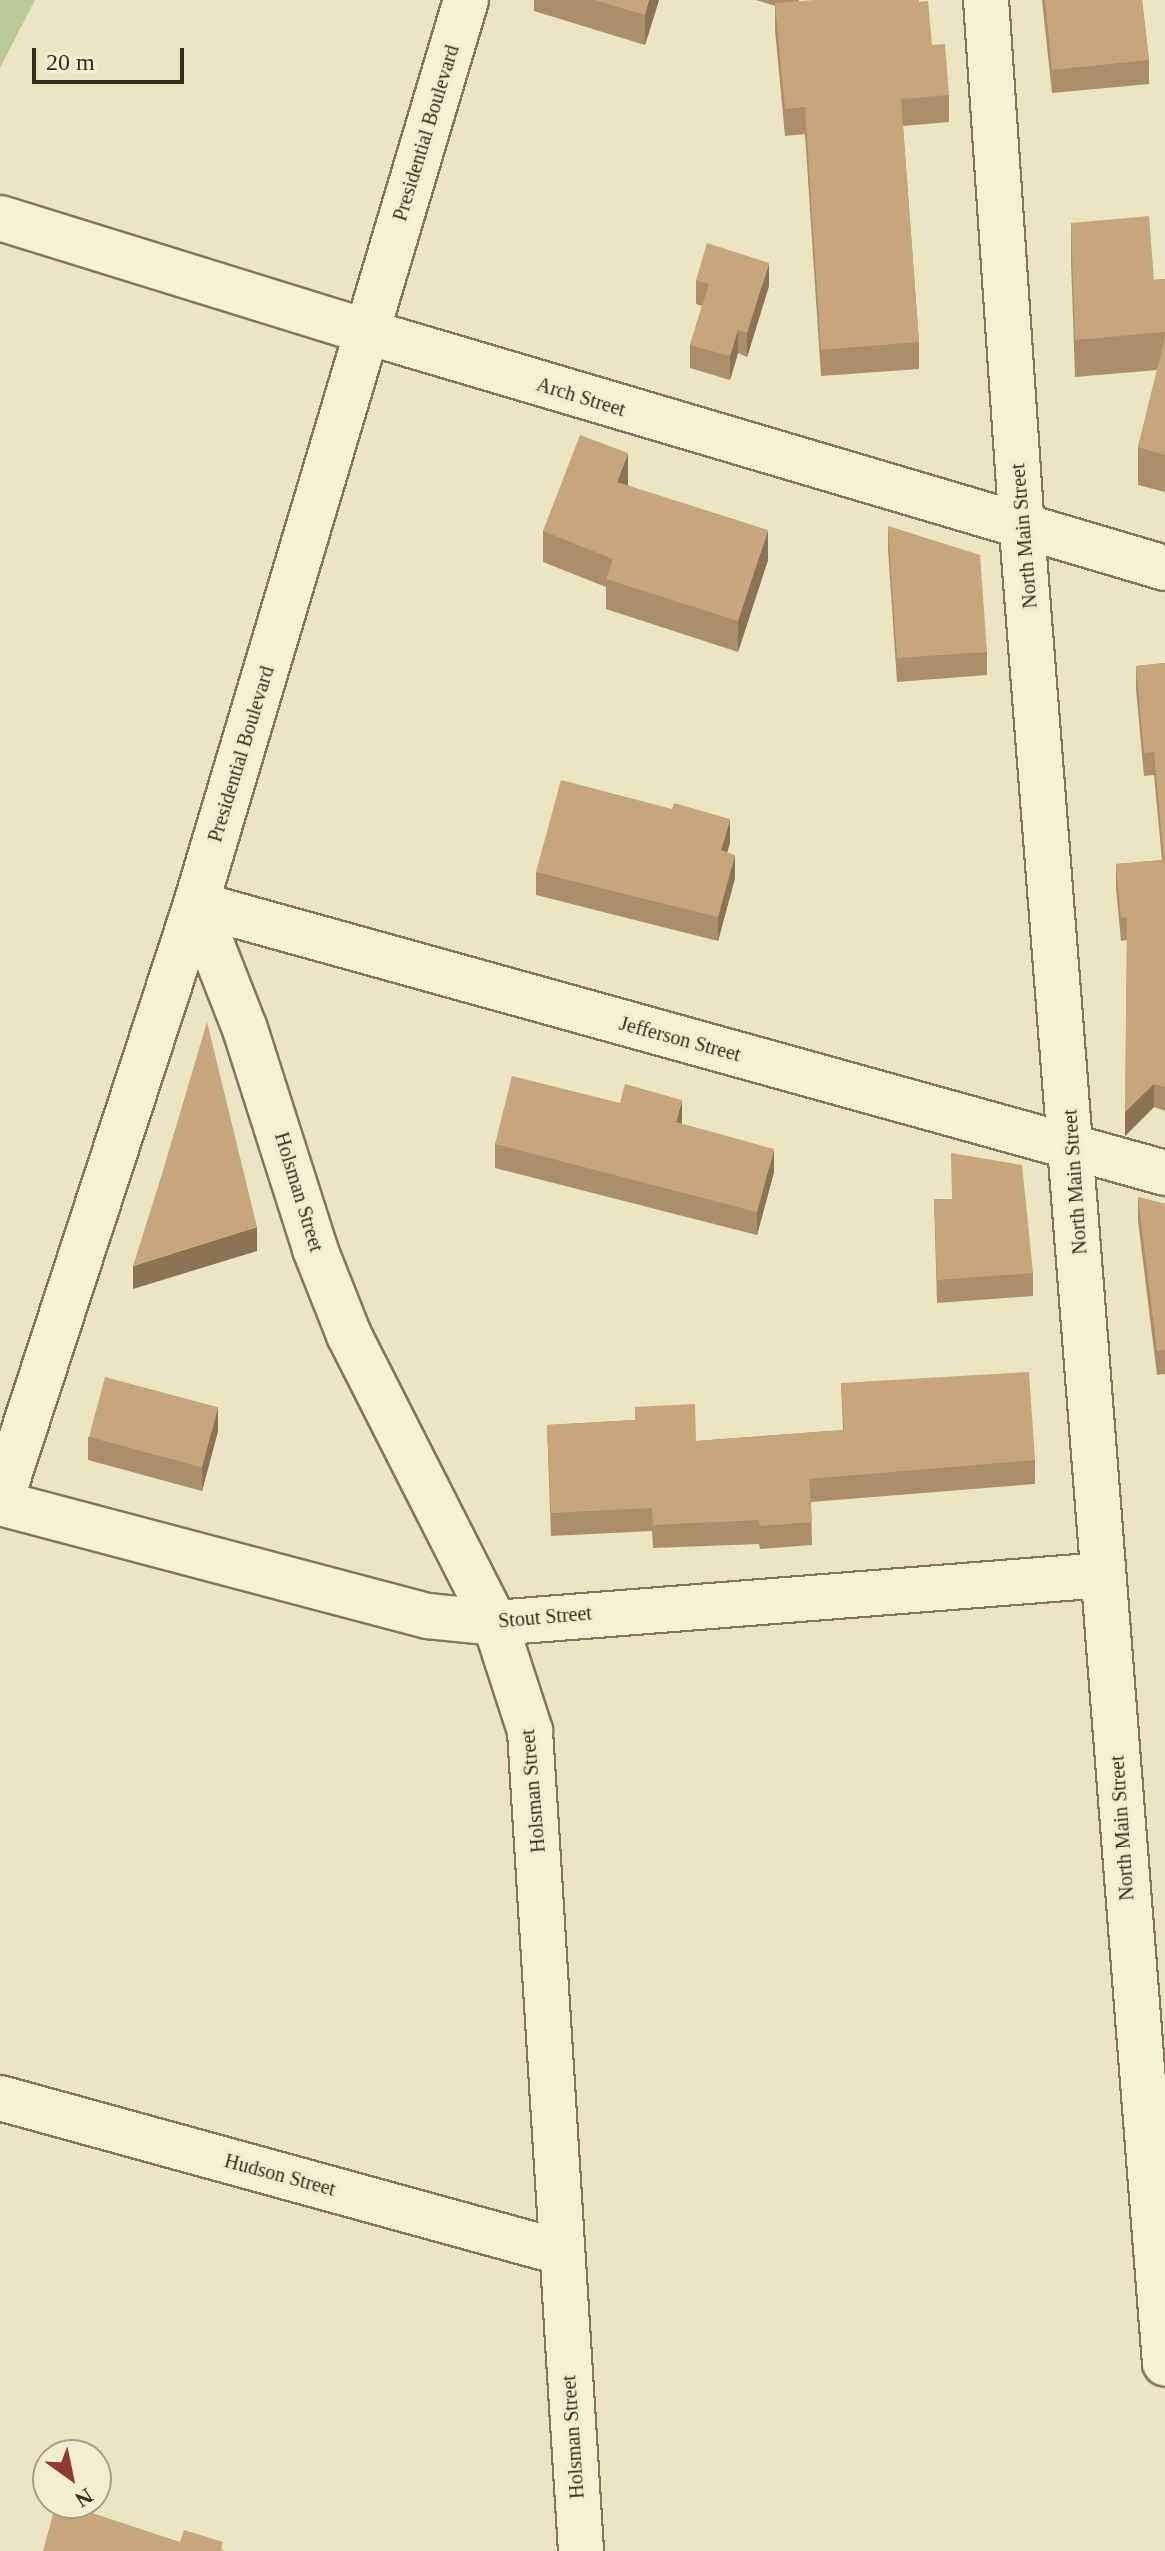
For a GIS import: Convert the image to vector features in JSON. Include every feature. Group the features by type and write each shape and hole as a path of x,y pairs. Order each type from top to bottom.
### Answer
{"street":[{"name":"Presidential Boulevard","path":"0,1503 196,904 364,331 466,0"},
{"name":"North Main Street","path":"986,0 1022,530 1165,2363"},
{"name":"Arch Street","path":"0,218 1022,530 1165,568"},
{"name":"Jefferson Street","path":"196,904 1165,1173"},
{"name":"Holsman Street","path":"196,904 245,1029 315,1249 349,1335 495,1623 530,1731 581,2551"},
{"name":"Stout Street","path":"0,1503 428,1616 495,1623 1103,1575"},
{"name":"Hudson Street","path":"0,2098 560,2252"}],"green space":[{"path":"0,0 35,0 0,68"}],"building":[{"path":"595,0 649,0 645,15"},
{"path":"814,0 928,1 932,45 945,44 949,95 901,99 919,342 821,350 805,107 785,109 775,3"},
{"path":"1045,0 1142,0 1149,60 1052,70"},
{"path":"1149,216 1154,280 1165,279 1165,332 1075,340 1071,223"},
{"path":"707,243 769,263 747,333 738,330 730,356 690,345 709,284 696,280"},
{"path":"1165,338 1165,455 1138,447"},
{"path":"580,435 628,453 617,482 768,530 738,621 606,579 613,559 543,531"},
{"path":"888,526 980,555 987,652 897,658"},
{"path":"1165,663 1165,1087 1154,1084 1125,1112 1127,917 1121,918 1116,864 1164,860 1154,752 1144,753 1136,666"},
{"path":"561,780 672,809 674,803 730,819 721,850 735,855 718,917 536,872"},
{"path":"207,1022 257,1227 133,1266 162,1174"},
{"path":"512,1076 620,1103 625,1084 682,1100 676,1122 774,1149 757,1212 495,1144"},
{"path":"951,1153 1022,1165 1033,1273 937,1280 934,1199 952,1199"},
{"path":"1138,1197 1165,1204 1165,1350 1157,1351"},
{"path":"1029,1372 1035,1460 809,1479 812,1522 760,1526 759,1520 653,1525 652,1508 551,1513 547,1425 635,1420 635,1407 695,1404 696,1441 844,1430 841,1383"},
{"path":"105,1377 218,1407 202,1467 89,1437"},
{"path":"52,2519 110,2519 180,2542 184,2530 223,2542 221,2549 225,2551 43,2551"}]}
